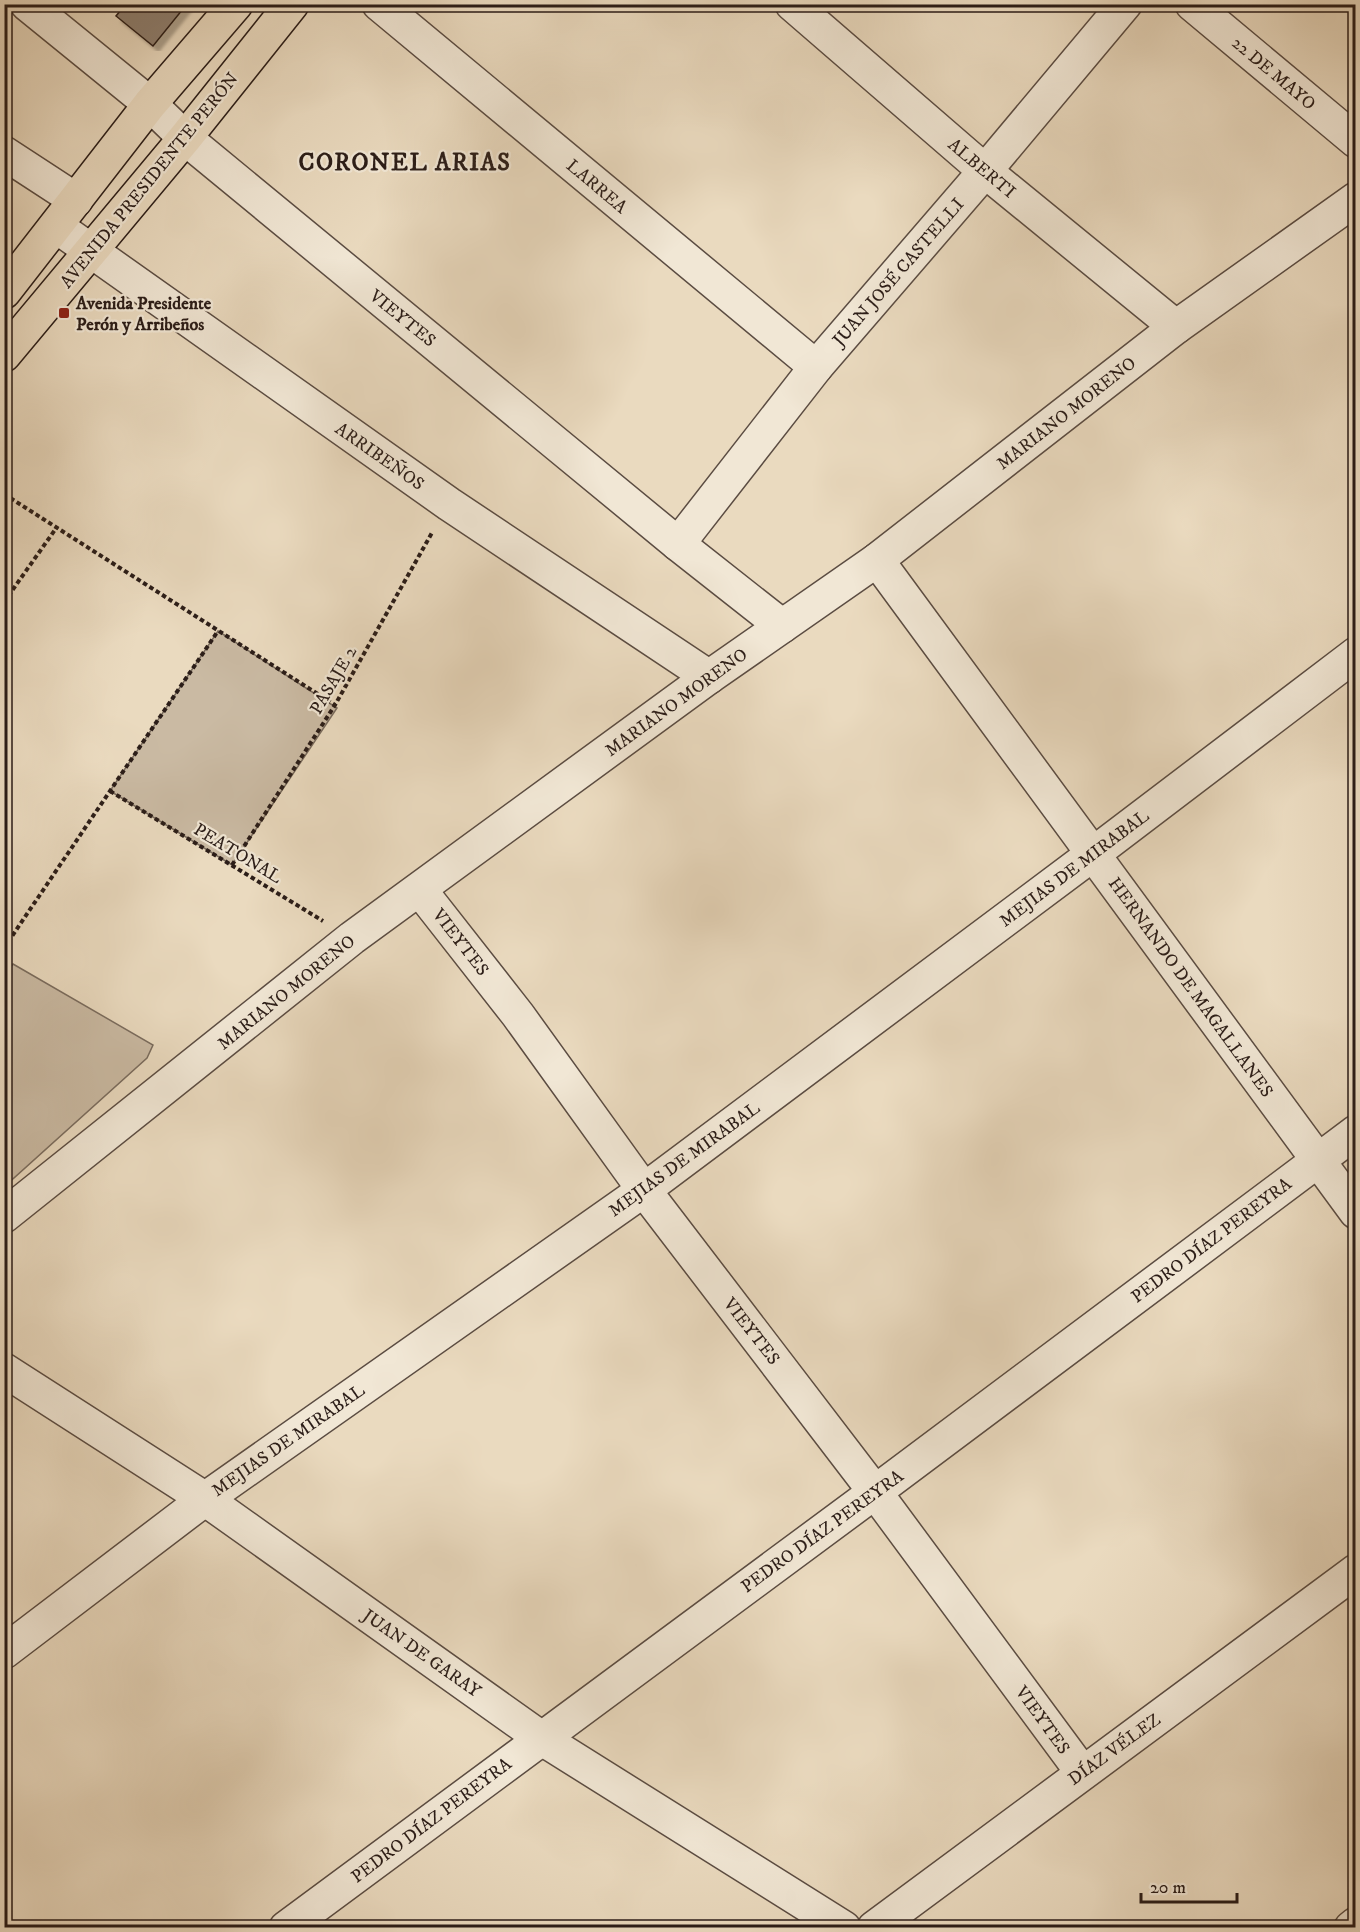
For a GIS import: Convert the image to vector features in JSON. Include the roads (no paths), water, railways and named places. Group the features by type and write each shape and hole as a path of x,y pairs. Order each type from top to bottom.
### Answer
{"main road":[{"path":"4,292 150,104 236,4"},
{"name":"AVENIDA PRESIDENTE PERÓN","path":"4,355 185,138 292,4"}],"street":[{"name":"VIEYTES","path":"27,4 150,104 185,138 678,544 782,626"},
{"name":"LARREA","path":"379,4 816,368"},
{"name":"ALBERTI","path":"792,4 985,171 1176,327"},
{"name":"JUAN JOSÉ CASTELLI","path":"678,544 816,368 1125,4"},
{"name":"22 DE MAYO","path":"1192,4 1356,141"},
{"path":"4,153 76,200"},
{"name":"MARIANO MORENO","path":"4,1216 352,938 709,677 877,560 1176,327 1351,211"},
{"name":"ARRIBEÑOS","path":"56,226 449,504 709,677"},
{"name":"HERNANDO DE MAGALLANES","path":"877,560 1356,1212"},
{"name":"MEJIAS DE MIRABAL","path":"4,1652 205,1499 644,1190 1356,654"},
{"name":"VIEYTES","path":"420,890 518,1015 644,1190 875,1492 1082,1772"},
{"name":"PEDRO DÍAZ PEREYRA","path":"286,1928 1356,1132"},
{"name":"JUAN DE GARAY","path":"4,1370 205,1499 541,1738 844,1928"},
{"name":"DÍAZ VÉLEZ","path":"874,1928 1356,1571"},
{"path":"1351,1928 1356,1924"}],"place":[{"name":"Avenida Presidente Perón y Arribeños","path":"64,313"}],"district":[{"name":"CORONEL ARIAS","path":"405,162"}]}
